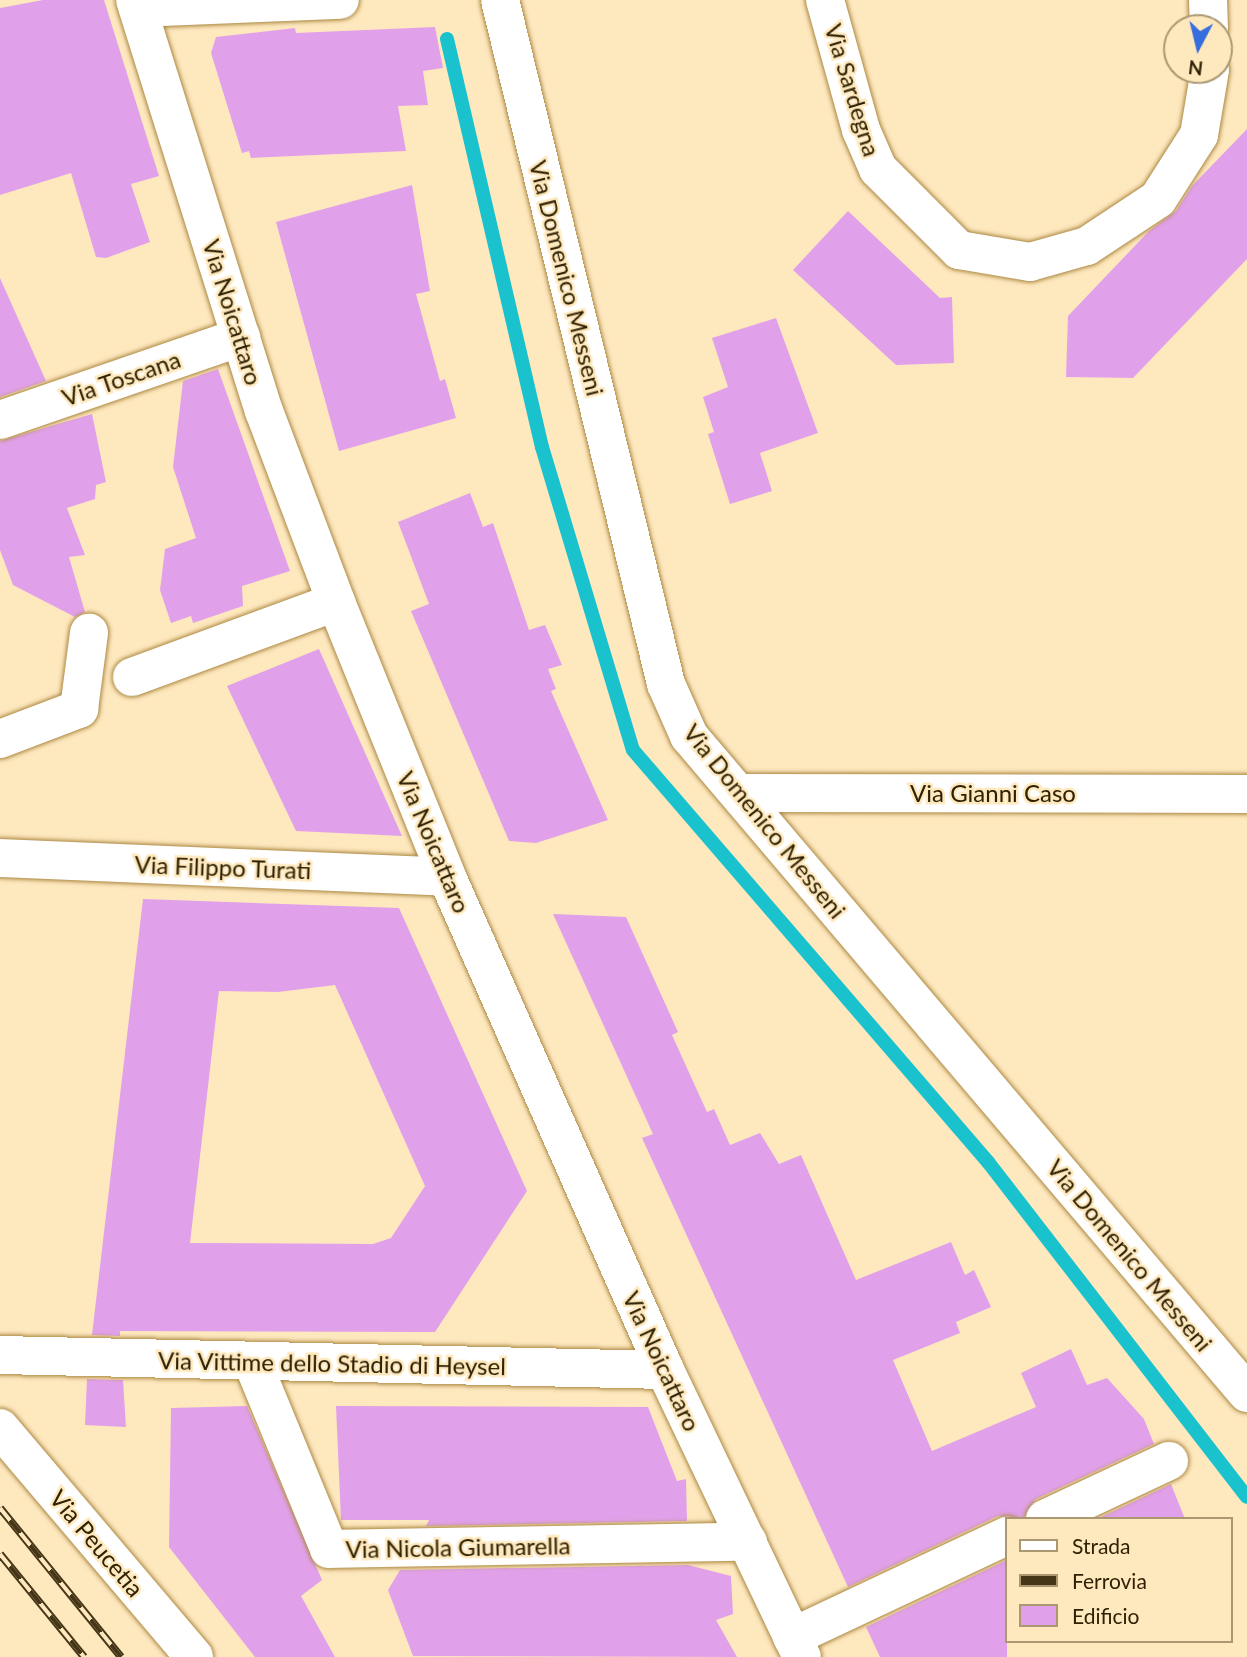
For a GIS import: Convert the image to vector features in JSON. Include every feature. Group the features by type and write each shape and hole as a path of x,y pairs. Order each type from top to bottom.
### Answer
{"street":[{"path":"136,4 340,0"},
{"name":"Via Domenico Messeni","path":"500,0 666,684 689,736 1247,1393"},
{"name":"Via Sardegna","path":"825,0 862,130 878,169 959,250 1030,262 1087,246 1158,199 1199,135 1208,84"},
{"name":"Via Noicattaro","path":"136,4 241,337 336,602 447,877 665,1370 797,1647"},
{"name":"Via Toscana","path":"0,420 241,337"},
{"path":"132,677 336,602"},
{"path":"0,739 79,709 89,633"},
{"name":"Via Gianni Caso","path":"740,793 1247,793"},
{"name":"Via Filippo Turati","path":"0,858 447,877"},
{"name":"Via Vittime dello Stadio di Heysel","path":"0,1355 665,1370"},
{"name":"Via Nicola Giumarella","path":"252,1361 329,1549 748,1542"},
{"name":"Via Peucetia","path":"0,1428 194,1657"},
{"path":"1049,1517 1169,1461"},
{"path":"797,1647 1006,1537"}],"building":[{"path":"43,0 104,0 159,176 131,184 150,242 106,258 96,257 71,173 0,195 0,8"},
{"path":"435,27 443,68 423,71 428,105 398,106 406,151 251,158 249,151 242,153 211,53 216,37 295,28 296,33"},
{"path":"1247,129 1247,259 1133,378 1066,377 1068,316 1149,231 1176,211 1192,186"},
{"path":"412,185 430,291 416,294 440,381 445,379 456,418 339,451 276,222"},
{"path":"848,211 940,298 952,297 954,363 896,365 793,270"},
{"path":"0,278 46,381 0,397"},
{"path":"776,318 818,433 760,453 772,491 730,504 708,434 714,432 703,397 728,387 712,338"},
{"path":"218,369 290,571 242,586 243,606 193,623 191,616 171,623 160,590 165,549 196,538 173,467 183,381"},
{"path":"92,414 106,482 96,485 95,499 67,508 85,555 69,557 85,612 75,617 13,585 0,550 0,441"},
{"path":"470,493 483,527 493,523 529,630 545,625 562,665 548,669 556,689 551,691 608,820 536,843 509,841 411,611 429,604 398,522"},
{"path":"319,649 402,836 296,831 227,686"},
{"path":"143,899 399,908 527,1191 435,1332 120,1331 120,1336 92,1335","holes":["335,985 425,1186 391,1238 373,1244 190,1243 219,991 278,992"]},
{"path":"553,914 626,917 678,1032 672,1035 707,1112 714,1109 730,1145 760,1133 779,1164 801,1155 856,1280 951,1242 965,1275 974,1270 991,1307 956,1322 960,1333 893,1360 932,1451 1036,1407 1021,1373 1071,1349 1087,1385 1107,1378 1144,1419 1154,1444 1036,1499 1024,1517 998,1516 848,1587 642,1138 653,1134"},
{"path":"87,1379 123,1380 126,1427 85,1425"},
{"path":"247,1406 322,1580 301,1596 335,1657 255,1657 169,1547 171,1408"},
{"path":"336,1406 648,1407 677,1481 686,1479 687,1521 426,1526 429,1520 341,1520"},
{"path":"1171,1484 1184,1517 1101,1517"},
{"path":"1006,1560 1007,1657 880,1657 866,1627"},
{"path":"688,1565 731,1576 733,1614 716,1620 737,1657 413,1656 388,1590 400,1570"}],"waterway":[{"path":"447,39 542,447 633,750 988,1162 1247,1497"}],"railway":[{"path":"0,1508 121,1657"},
{"path":"0,1554 84,1657"}]}
